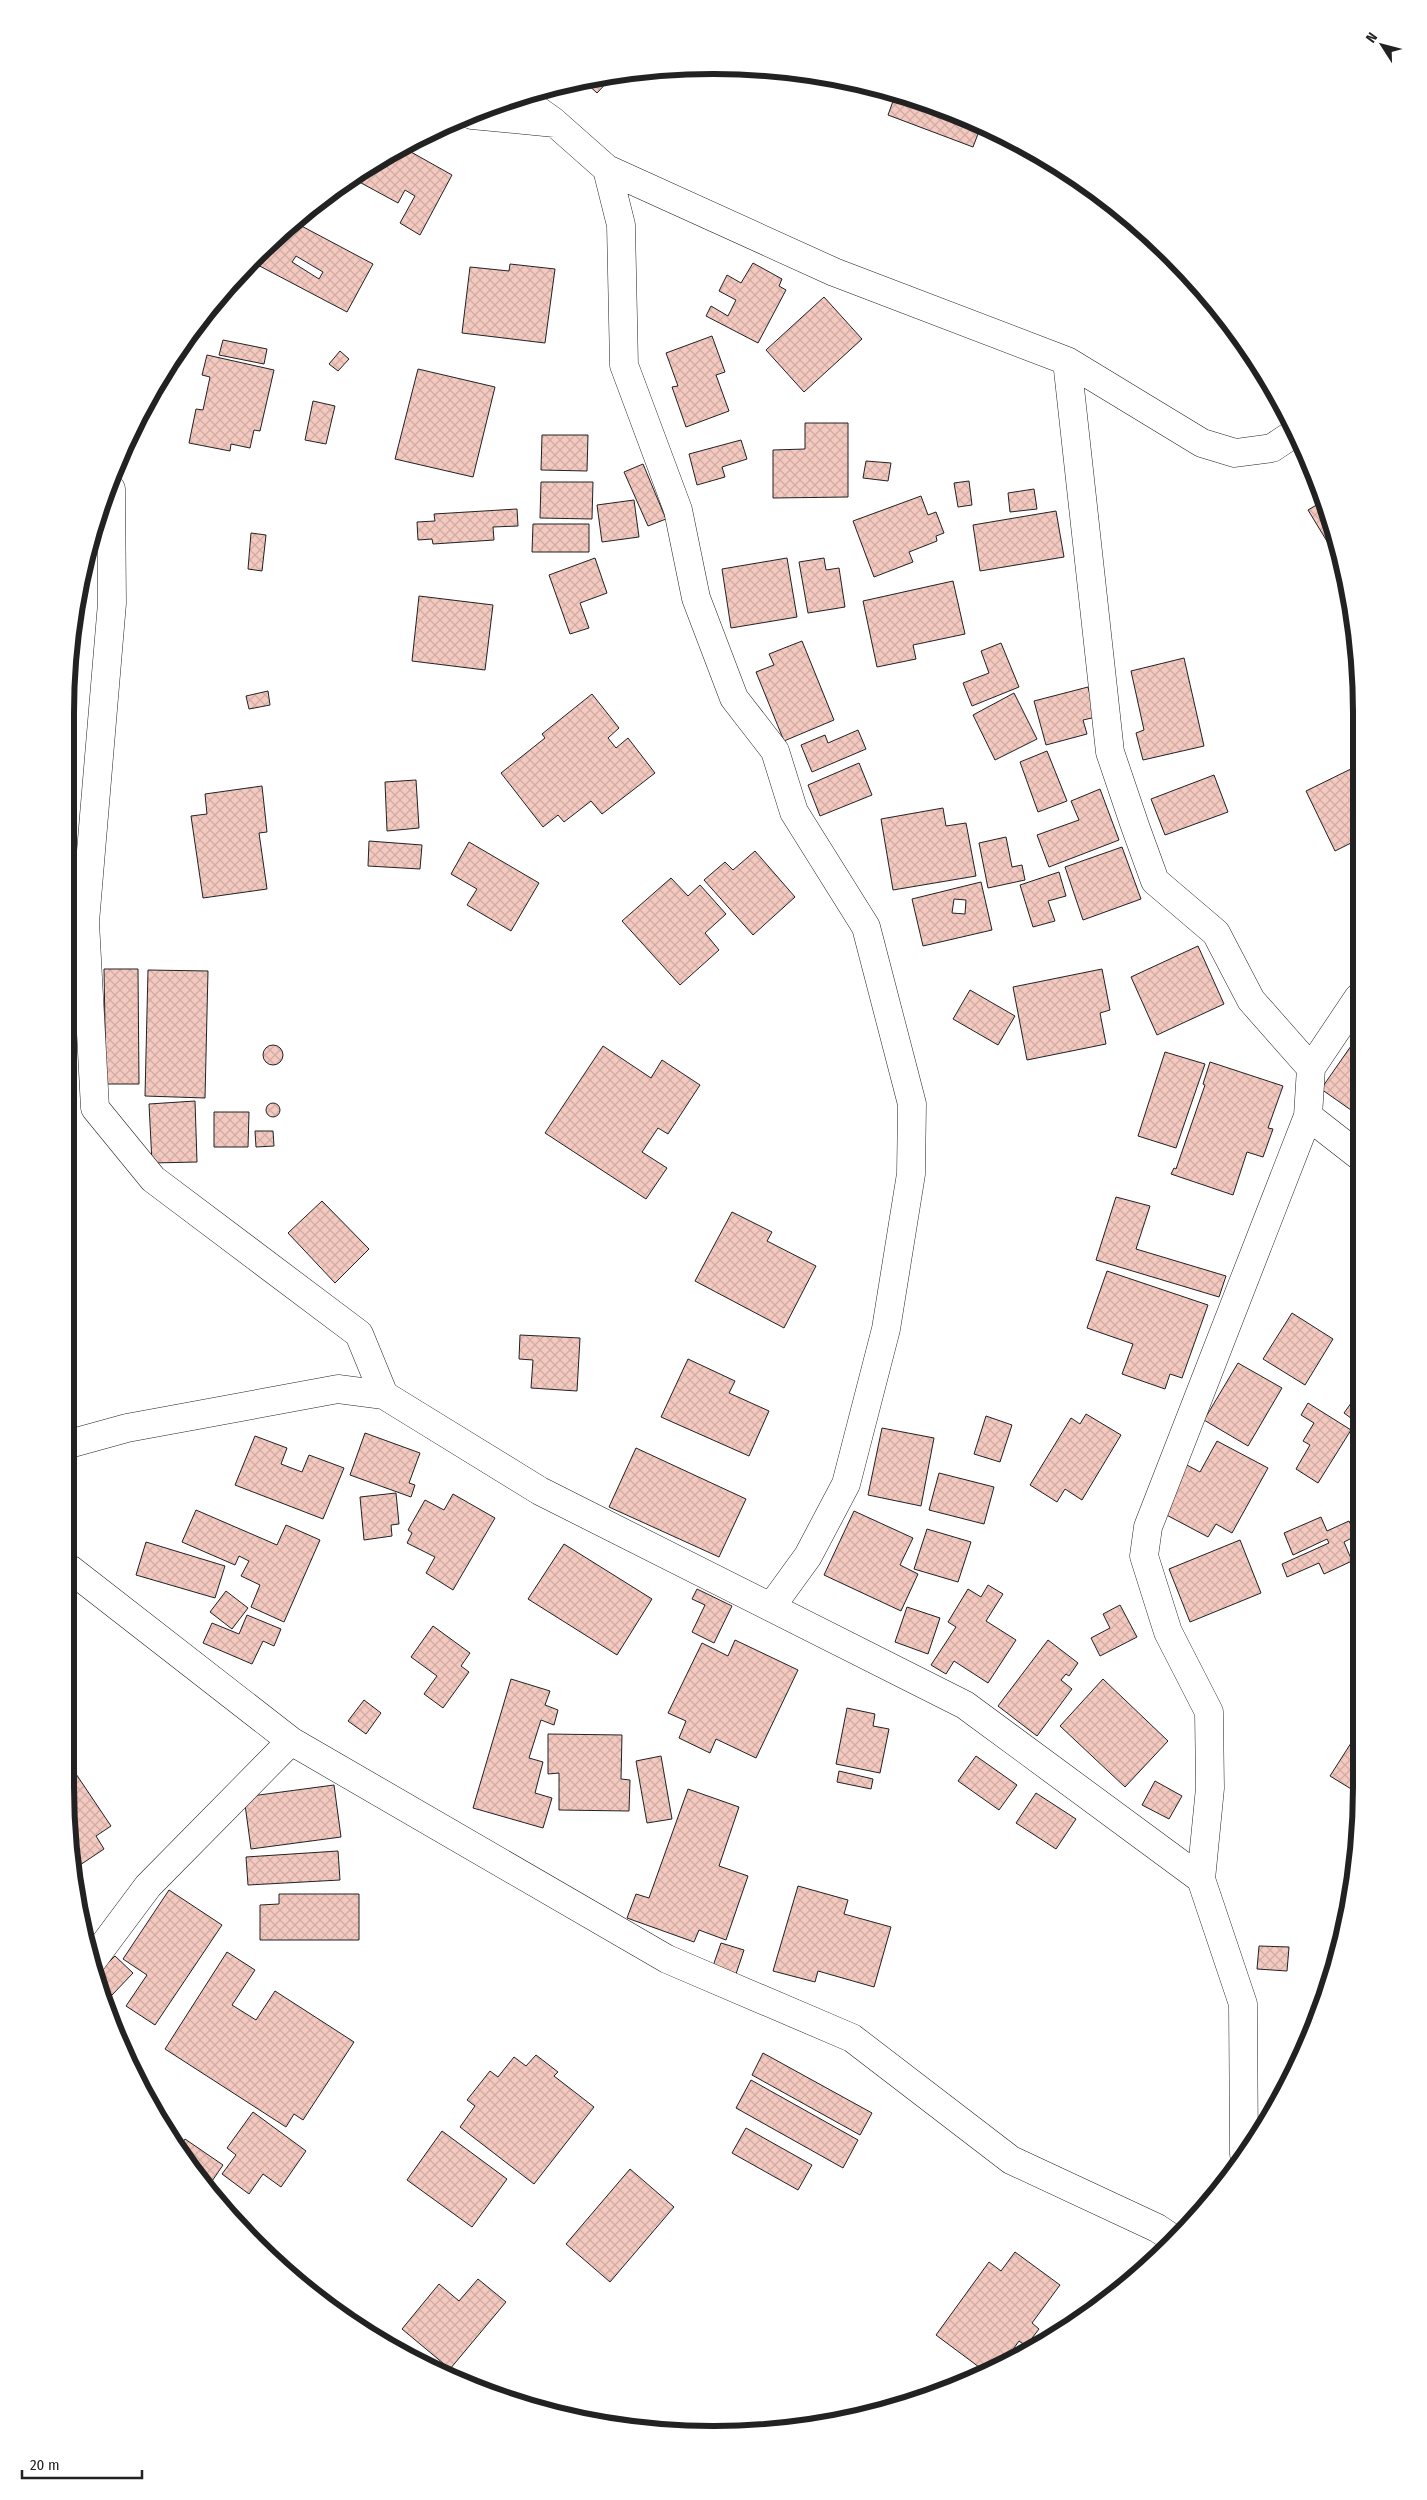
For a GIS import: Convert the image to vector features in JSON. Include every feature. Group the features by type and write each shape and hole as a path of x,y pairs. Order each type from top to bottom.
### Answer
{"street":[{"path":"527,102 555,123 607,169 834,272 1067,361 1202,443 1236,452 1272,448 1289,436"},
{"path":"485,116 555,123"},
{"path":"607,169 621,225 624,365 678,510 696,598 734,698 775,751 794,812 866,927 912,1104 911,1174 886,1329 846,1484 808,1556 771,1607"},
{"path":"1067,361 1110,752 1135,826 1155,881 1216,933 1252,1000 1311,1068"},
{"path":"111,499 112,603 85,922 95,1108 153,1179 359,1334 384,1394"},
{"path":"74,884 85,922"},
{"path":"1244,2144 1243,2004 1202,1879 1210,1788 1209,1712 1168,1632 1144,1556 1148,1527 1308,1116 1311,1068 1353,1005"},
{"path":"1308,1116 1353,1151"},
{"path":"74,1443 126,1428 338,1388 384,1394 540,1491 965,1705 1202,1879"},
{"path":"74,1572 291,1741 668,1959 852,2038 1011,2160 1157,2228 1169,2236"},
{"path":"97,1955 148,1886 291,1741"}],"building":[{"path":"606,83 597,93 589,86"},
{"path":"893,100 958,122 979,132 973,147 888,115"},
{"path":"409,151 452,175 420,235 400,223 415,196 405,190 398,203 359,182"},
{"path":"301,226 373,264 347,312 257,265","holes":["296,256 323,272 319,279 292,262"]},
{"path":"753,263 782,279 779,286 786,290 758,343 706,316 711,306 728,316 736,300 719,291 727,275 741,283"},
{"path":"510,264 555,269 545,343 462,333 470,267 509,271"},
{"path":"824,297 862,339 804,392 766,350"},
{"path":"712,336 725,372 716,375 729,411 686,427 672,387 678,386 666,353"},
{"path":"223,340 267,349 264,364 219,355"},
{"path":"340,351 349,359 338,371 329,364"},
{"path":"207,355 274,370 260,431 254,430 250,448 231,444 230,451 189,443 196,409 203,410 210,377 202,375"},
{"path":"418,369 495,387 473,477 395,459"},
{"path":"313,401 335,406 326,444 305,440"},
{"path":"805,423 848,423 848,497 773,498 773,450 805,449"},
{"path":"542,435 588,435 587,471 541,470"},
{"path":"741,440 747,459 722,467 725,477 697,485 689,454"},
{"path":"866,461 891,463 888,481 863,478"},
{"path":"643,464 666,519 648,526 624,472"},
{"path":"969,481 972,505 958,507 954,483"},
{"path":"541,482 593,482 592,519 540,518"},
{"path":"1034,489 1037,509 1010,512 1008,493"},
{"path":"921,496 928,515 936,512 944,533 936,536 937,541 909,552 913,562 874,577 853,521"},
{"path":"634,500 639,537 602,542 597,505"},
{"path":"1318,504 1331,548 1308,510"},
{"path":"517,509 518,526 493,527 494,540 433,544 432,539 418,540 417,522 435,521 434,514"},
{"path":"1056,511 1064,557 980,571 973,525"},
{"path":"533,524 589,524 589,552 532,552"},
{"path":"251,533 266,535 262,571 248,569"},
{"path":"595,558 607,593 580,603 589,628 570,634 549,575"},
{"path":"787,558 797,617 731,628 722,569"},
{"path":"824,558 826,570 839,568 845,607 808,613 799,562"},
{"path":"953,581 965,634 913,645 916,659 877,667 863,601"},
{"path":"419,596 493,605 485,670 412,661"},
{"path":"802,641 834,720 784,741 756,672 774,665 769,654"},
{"path":"1001,643 1019,687 972,706 963,683 989,673 981,651"},
{"path":"1184,658 1204,746 1143,760 1136,733 1144,730 1131,671"},
{"path":"1088,687 1096,717 1083,720 1087,734 1046,745 1034,701"},
{"path":"268,691 270,705 249,709 246,696"},
{"path":"1014,693 1037,739 995,760 973,715"},
{"path":"592,694 619,728 608,738 616,748 628,738 655,773 602,814 591,801 564,822 558,815 543,827 501,773 545,738 542,734"},
{"path":"858,730 866,749 812,772 801,745 825,735 828,743"},
{"path":"1047,751 1067,801 1038,812 1020,762"},
{"path":"859,763 872,795 820,816 808,785"},
{"path":"1353,768 1353,842 1335,851 1306,791"},
{"path":"1214,775 1228,812 1165,835 1151,799"},
{"path":"416,780 419,828 387,831 385,782"},
{"path":"262,786 267,832 259,833 267,889 203,898 191,816 207,814 205,794"},
{"path":"1100,789 1119,840 1049,867 1037,835 1079,820 1071,801"},
{"path":"943,808 946,826 966,823 976,876 893,890 881,819"},
{"path":"1006,837 1012,867 1022,865 1025,880 988,888 979,843"},
{"path":"369,841 422,845 420,869 368,866"},
{"path":"469,842 539,883 511,931 467,905 477,889 451,874"},
{"path":"1122,847 1141,899 1083,920 1065,867"},
{"path":"755,851 795,897 753,935 704,880 725,862 733,870"},
{"path":"1059,872 1066,896 1048,901 1055,921 1033,927 1020,885"},
{"path":"671,878 688,896 700,885 726,914 705,933 719,950 680,985 622,921"},
{"path":"981,882 992,930 923,946 912,899","holes":["954,899 966,900 965,914 952,913"]},
{"path":"1198,946 1224,1004 1157,1035 1131,977"},
{"path":"104,969 138,969 139,1084 106,1084"},
{"path":"1102,969 1110,1010 1100,1013 1106,1044 1027,1060 1013,987"},
{"path":"148,970 208,971 205,1098 145,1096"},
{"path":"970,990 1015,1016 998,1045 953,1019"},
{"path":"1353,1043 1353,1111 1321,1089"},
{"path":"273,1045 280,1048 283,1055 280,1062 273,1065 266,1062 263,1055 266,1048"},
{"path":"603,1046 651,1078 662,1060 700,1085 668,1134 658,1128 642,1152 667,1168 646,1199 545,1133"},
{"path":"1165,1052 1205,1064 1176,1148 1138,1136"},
{"path":"1210,1062 1283,1086 1268,1128 1273,1129 1263,1157 1247,1152 1233,1195 1171,1174 1174,1168 1176,1169 1205,1085 1203,1084"},
{"path":"195,1101 197,1162 152,1163 149,1104"},
{"path":"273,1103 278,1105 280,1110 278,1115 273,1117 268,1115 266,1110 268,1105"},
{"path":"214,1112 249,1112 248,1147 214,1147"},
{"path":"255,1131 273,1131 274,1146 256,1147"},
{"path":"1116,1197 1150,1206 1136,1249 1226,1276 1219,1297 1096,1260"},
{"path":"322,1201 369,1249 335,1283 288,1233"},
{"path":"732,1212 772,1232 767,1241 816,1266 784,1328 695,1281"},
{"path":"1107,1271 1208,1305 1182,1378 1170,1374 1165,1389 1122,1374 1133,1344 1087,1328"},
{"path":"1292,1313 1333,1339 1305,1385 1263,1359"},
{"path":"520,1335 580,1338 577,1391 531,1388 533,1360 519,1359"},
{"path":"688,1359 735,1381 729,1393 769,1411 749,1456 661,1417"},
{"path":"1238,1363 1282,1388 1248,1446 1204,1420"},
{"path":"1353,1400 1353,1420 1344,1413"},
{"path":"1308,1403 1351,1430 1318,1483 1296,1469 1310,1445 1303,1441 1314,1423 1301,1415"},
{"path":"1086,1414 1121,1435 1082,1500 1065,1489 1057,1502 1030,1485 1071,1418 1080,1424"},
{"path":"986,1416 1012,1425 1000,1462 974,1454"},
{"path":"882,1428 934,1438 921,1506 868,1495"},
{"path":"365,1433 420,1453 409,1483 415,1485 411,1497 350,1475"},
{"path":"255,1436 287,1448 281,1464 302,1472 309,1455 344,1468 323,1519 235,1485"},
{"path":"1217,1441 1268,1468 1232,1533 1216,1524 1208,1537 1159,1511 1185,1464 1200,1472"},
{"path":"636,1448 746,1499 719,1557 609,1507"},
{"path":"939,1473 994,1487 984,1524 929,1510"},
{"path":"396,1493 399,1524 391,1525 392,1536 364,1540 360,1497"},
{"path":"453,1494 495,1518 453,1590 426,1573 435,1557 407,1543 412,1533 408,1530 425,1500 444,1510"},
{"path":"196,1510 277,1545 286,1525 320,1540 284,1622 251,1607 260,1585 241,1576 249,1561 239,1556 235,1565 182,1542"},
{"path":"854,1511 913,1538 900,1565 918,1574 901,1611 824,1575"},
{"path":"1321,1517 1327,1531 1349,1521 1353,1530 1353,1538 1344,1542 1352,1561 1324,1574 1319,1563 1287,1577 1282,1564 1329,1543 1327,1539 1293,1555 1284,1533"},
{"path":"927,1529 971,1542 958,1582 914,1569"},
{"path":"1240,1540 1261,1593 1190,1622 1169,1569"},
{"path":"146,1542 225,1566 215,1598 136,1575"},
{"path":"564,1544 652,1599 617,1655 528,1599"},
{"path":"988,1585 1003,1594 986,1621 1016,1640 988,1683 954,1661 946,1674 931,1665 956,1627 948,1622 968,1589 981,1597"},
{"path":"697,1589 732,1606 714,1643 692,1632 705,1605 692,1599"},
{"path":"226,1591 248,1608 232,1629 210,1612"},
{"path":"1120,1605 1137,1637 1100,1656 1091,1638 1110,1628 1103,1614"},
{"path":"907,1607 940,1618 928,1654 895,1642"},
{"path":"247,1615 281,1629 274,1646 263,1641 252,1664 203,1643 212,1623 239,1634"},
{"path":"433,1626 470,1653 461,1666 469,1672 443,1708 424,1694 437,1676 411,1657"},
{"path":"735,1640 798,1670 756,1758 716,1739 710,1753 679,1738 686,1721 668,1713 702,1643 728,1656"},
{"path":"1048,1640 1078,1663 1069,1676 1066,1674 1061,1680 1072,1689 1037,1736 998,1706"},
{"path":"511,1679 550,1691 545,1705 558,1710 554,1725 541,1720 529,1758 543,1762 535,1793 552,1798 543,1828 473,1808"},
{"path":"1103,1679 1168,1741 1125,1787 1060,1726"},
{"path":"364,1700 381,1713 366,1734 348,1721"},
{"path":"847,1708 875,1714 873,1726 889,1729 880,1773 836,1764"},
{"path":"548,1734 622,1735 621,1779 630,1780 629,1811 559,1810 559,1773 548,1774"},
{"path":"1353,1740 1353,1790 1330,1776"},
{"path":"661,1756 672,1819 647,1823 636,1761"},
{"path":"976,1756 1017,1785 999,1810 958,1781"},
{"path":"74,1771 111,1826 96,1836 104,1849 79,1866 75,1828"},
{"path":"839,1771 873,1779 871,1789 837,1782"},
{"path":"1155,1781 1182,1796 1169,1819 1142,1805"},
{"path":"334,1785 341,1837 251,1849 244,1797"},
{"path":"688,1789 739,1807 719,1866 748,1876 726,1940 699,1930 694,1942 627,1918 636,1894 649,1898"},
{"path":"1036,1793 1076,1819 1056,1849 1016,1823"},
{"path":"338,1851 340,1880 248,1885 246,1857"},
{"path":"798,1886 848,1900 844,1914 891,1927 874,1987 818,1971 815,1982 773,1971"},
{"path":"169,1890 222,1925 155,2025 126,2006 147,1975 123,1959"},
{"path":"279,1894 359,1894 359,1940 260,1940 260,1905 279,1904"},
{"path":"721,1943 744,1950 735,1977 712,1969"},
{"path":"1259,1946 1289,1947 1287,1971 1257,1969"},
{"path":"227,1952 255,1970 232,2005 256,2020 275,1991 354,2042 303,2120 294,2114 286,2127 165,2049"},
{"path":"115,1956 133,1973 112,1995 108,1991 101,1970"},
{"path":"763,2053 872,2113 860,2135 752,2075"},
{"path":"536,2055 558,2072 554,2076 594,2107 534,2184 460,2127 475,2106 467,2100 490,2071 498,2077 514,2057 526,2066"},
{"path":"751,2080 858,2140 843,2168 736,2108"},
{"path":"253,2112 306,2151 281,2187 263,2174 249,2194 222,2174 236,2155 227,2148"},
{"path":"746,2128 812,2165 798,2190 732,2153"},
{"path":"442,2131 507,2179 472,2227 407,2180"},
{"path":"185,2139 223,2165 211,2182 183,2143"},
{"path":"630,2169 674,2207 610,2282 566,2244"},
{"path":"1015,2252 1060,2285 1032,2323 1039,2329 1028,2344 1025,2345 1019,2341 1011,2352 980,2368 936,2335 989,2262 1001,2271"},
{"path":"478,2279 506,2302 450,2369 402,2329 439,2284 459,2301"}]}
